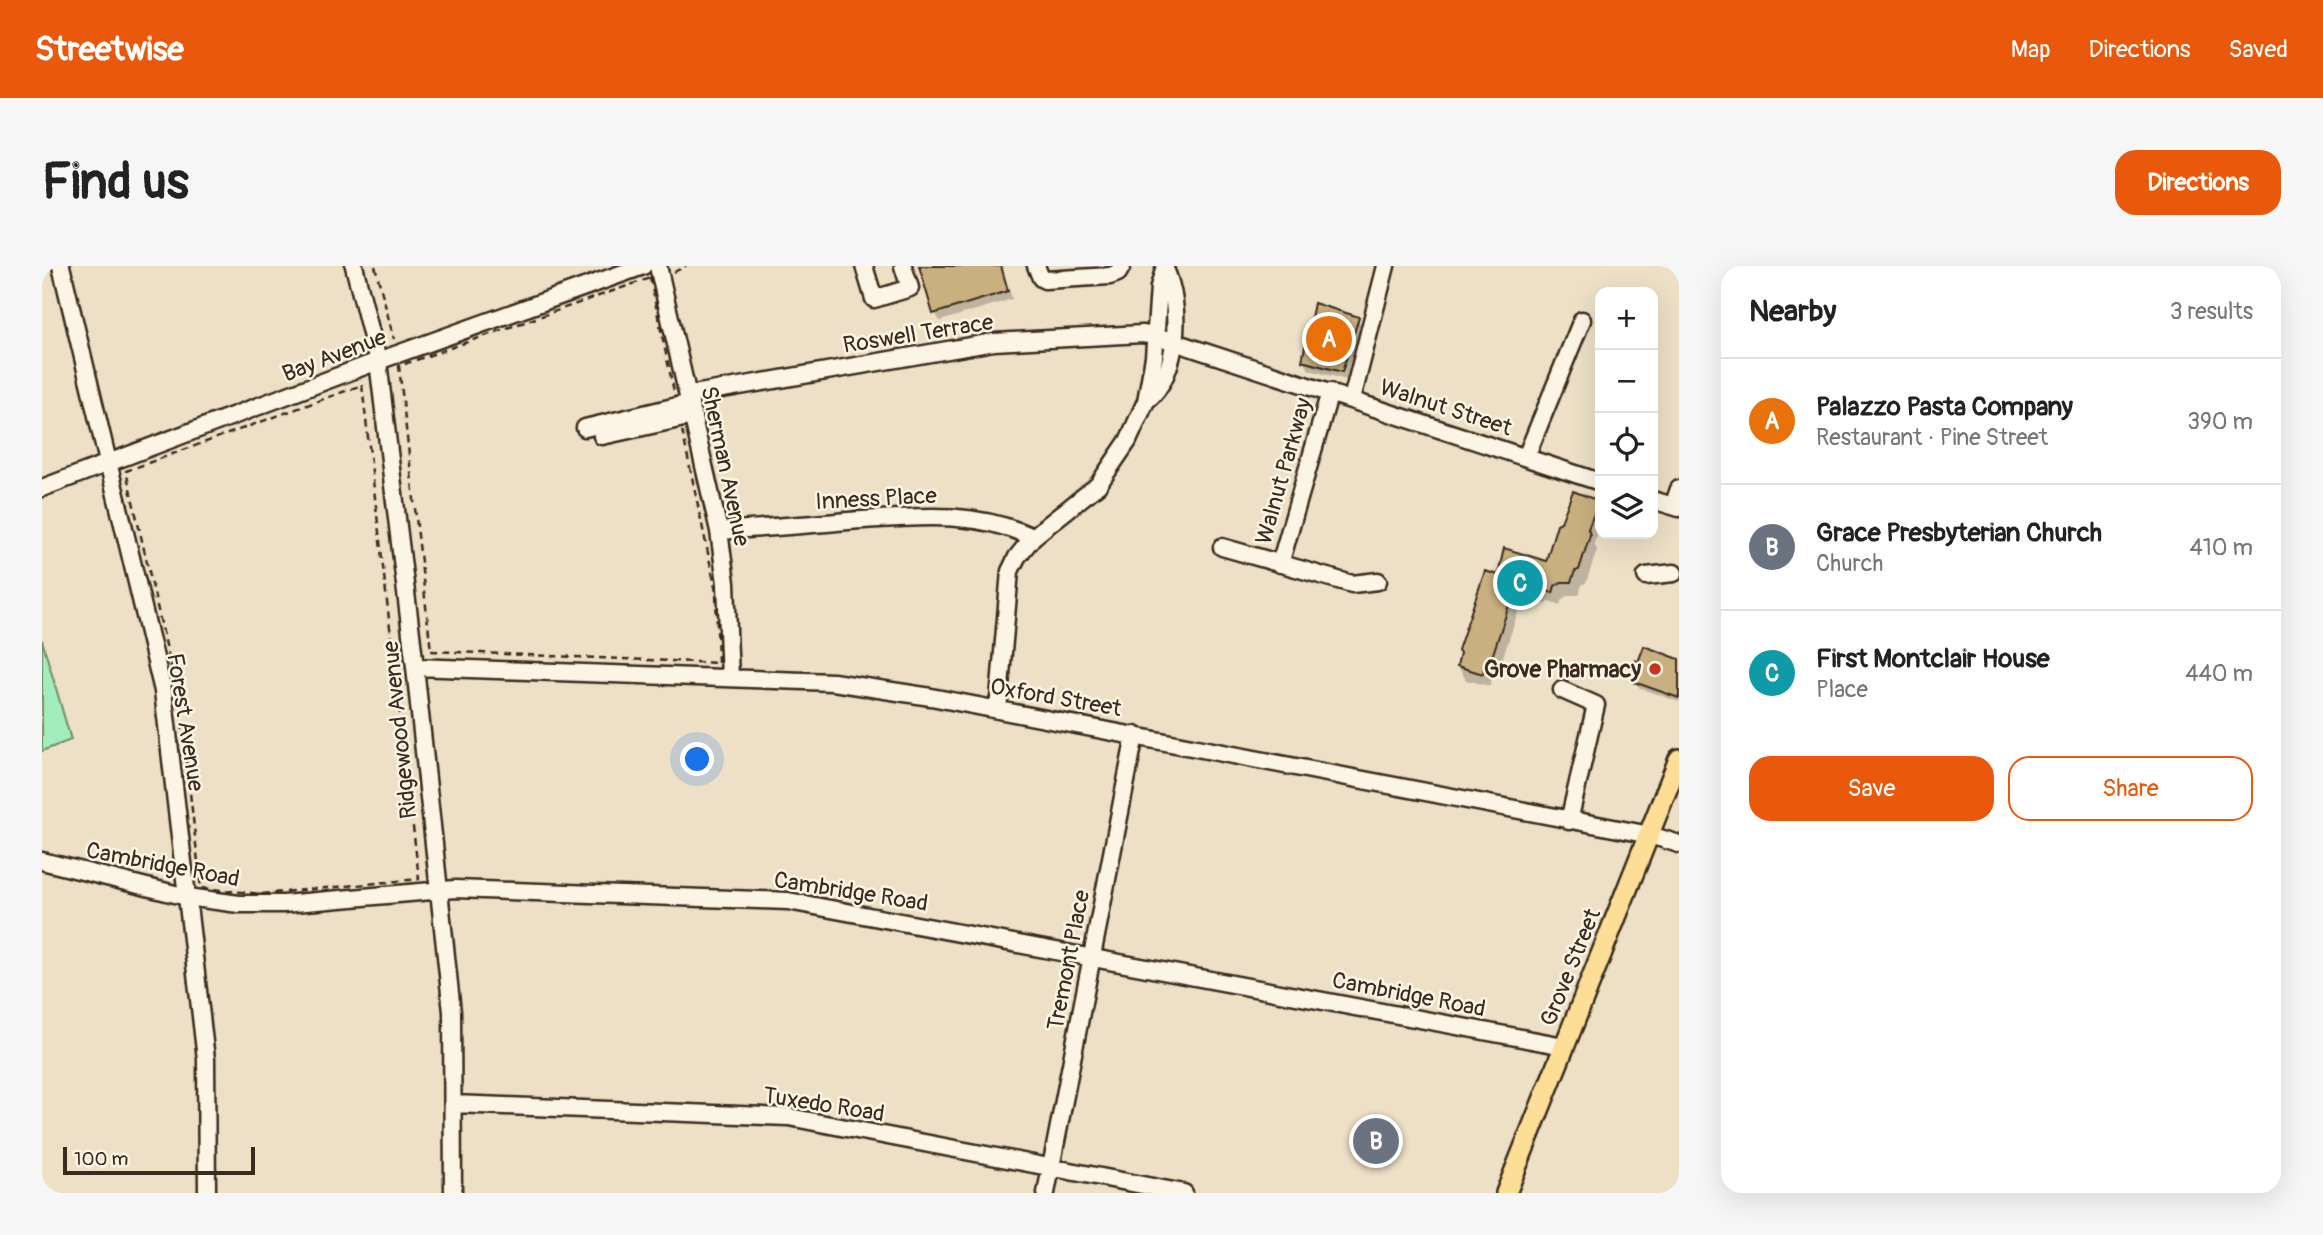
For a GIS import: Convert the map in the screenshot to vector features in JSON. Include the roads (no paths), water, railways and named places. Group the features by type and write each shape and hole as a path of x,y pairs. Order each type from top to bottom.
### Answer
{"main road":[{"name":"Grove Street","path":"1506,1193 1679,759"}],"street":[{"name":"Forest Avenue","path":"61,266 163,691 206,1059 207,1193"},
{"name":"Ridgewood Avenue","path":"354,266 378,362 415,667 452,1012 453,1193"},
{"name":"Bay Avenue","path":"42,488 643,266"},
{"name":"Sherman Avenue","path":"658,266 686,407 719,531 726,583 730,678"},
{"path":"863,266 874,299 910,288 903,266"},
{"path":"1036,266 1041,278 1045,280 1110,276 1118,273 1122,266"},
{"path":"1352,399 1386,266"},
{"path":"998,710 1010,572 1017,557 1033,537 1098,485 1128,441 1146,401 1160,287 1165,267"},
{"path":"1146,401 1156,393 1175,342 1173,285 1165,267"},
{"path":"1526,457 1582,320"},
{"name":"Roswell Terrace","path":"686,407 994,342 1136,334 1156,336"},
{"name":"Walnut Street","path":"1156,336 1595,480"},
{"name":"Walnut Parkway","path":"1280,564 1330,392"},
{"path":"585,428 686,407"},
{"path":"602,436 686,407"},
{"path":"1658,502 1676,507 1679,489"},
{"name":"Inness Place","path":"719,531 935,515 975,518 1012,527 1033,537"},
{"name":"Walnut Parkway","path":"1222,548 1352,584 1378,581"},
{"path":"1646,576 1674,573"},
{"name":"Oxford Street","path":"415,667 833,682 931,697 1135,735 1650,835 1679,844"},
{"path":"1562,690 1596,705 1569,821"},
{"name":"Tremont Place","path":"1046,1193 1135,735"},
{"name":"Cambridge Road","path":"42,861 187,897 239,904 283,904 438,890 788,901 1564,1046"},
{"name":"Tuxedo Road","path":"453,1104 789,1117 1184,1193"}],"place":[{"name":"Palazzo Pasta Company","path":"1329,339"},
{"name":"First Montclair House","path":"1520,583"},
{"name":"Grove Pharmacy","path":"1655,669"},
{"name":"Grace Presbyterian Church","path":"1376,1141"}]}
